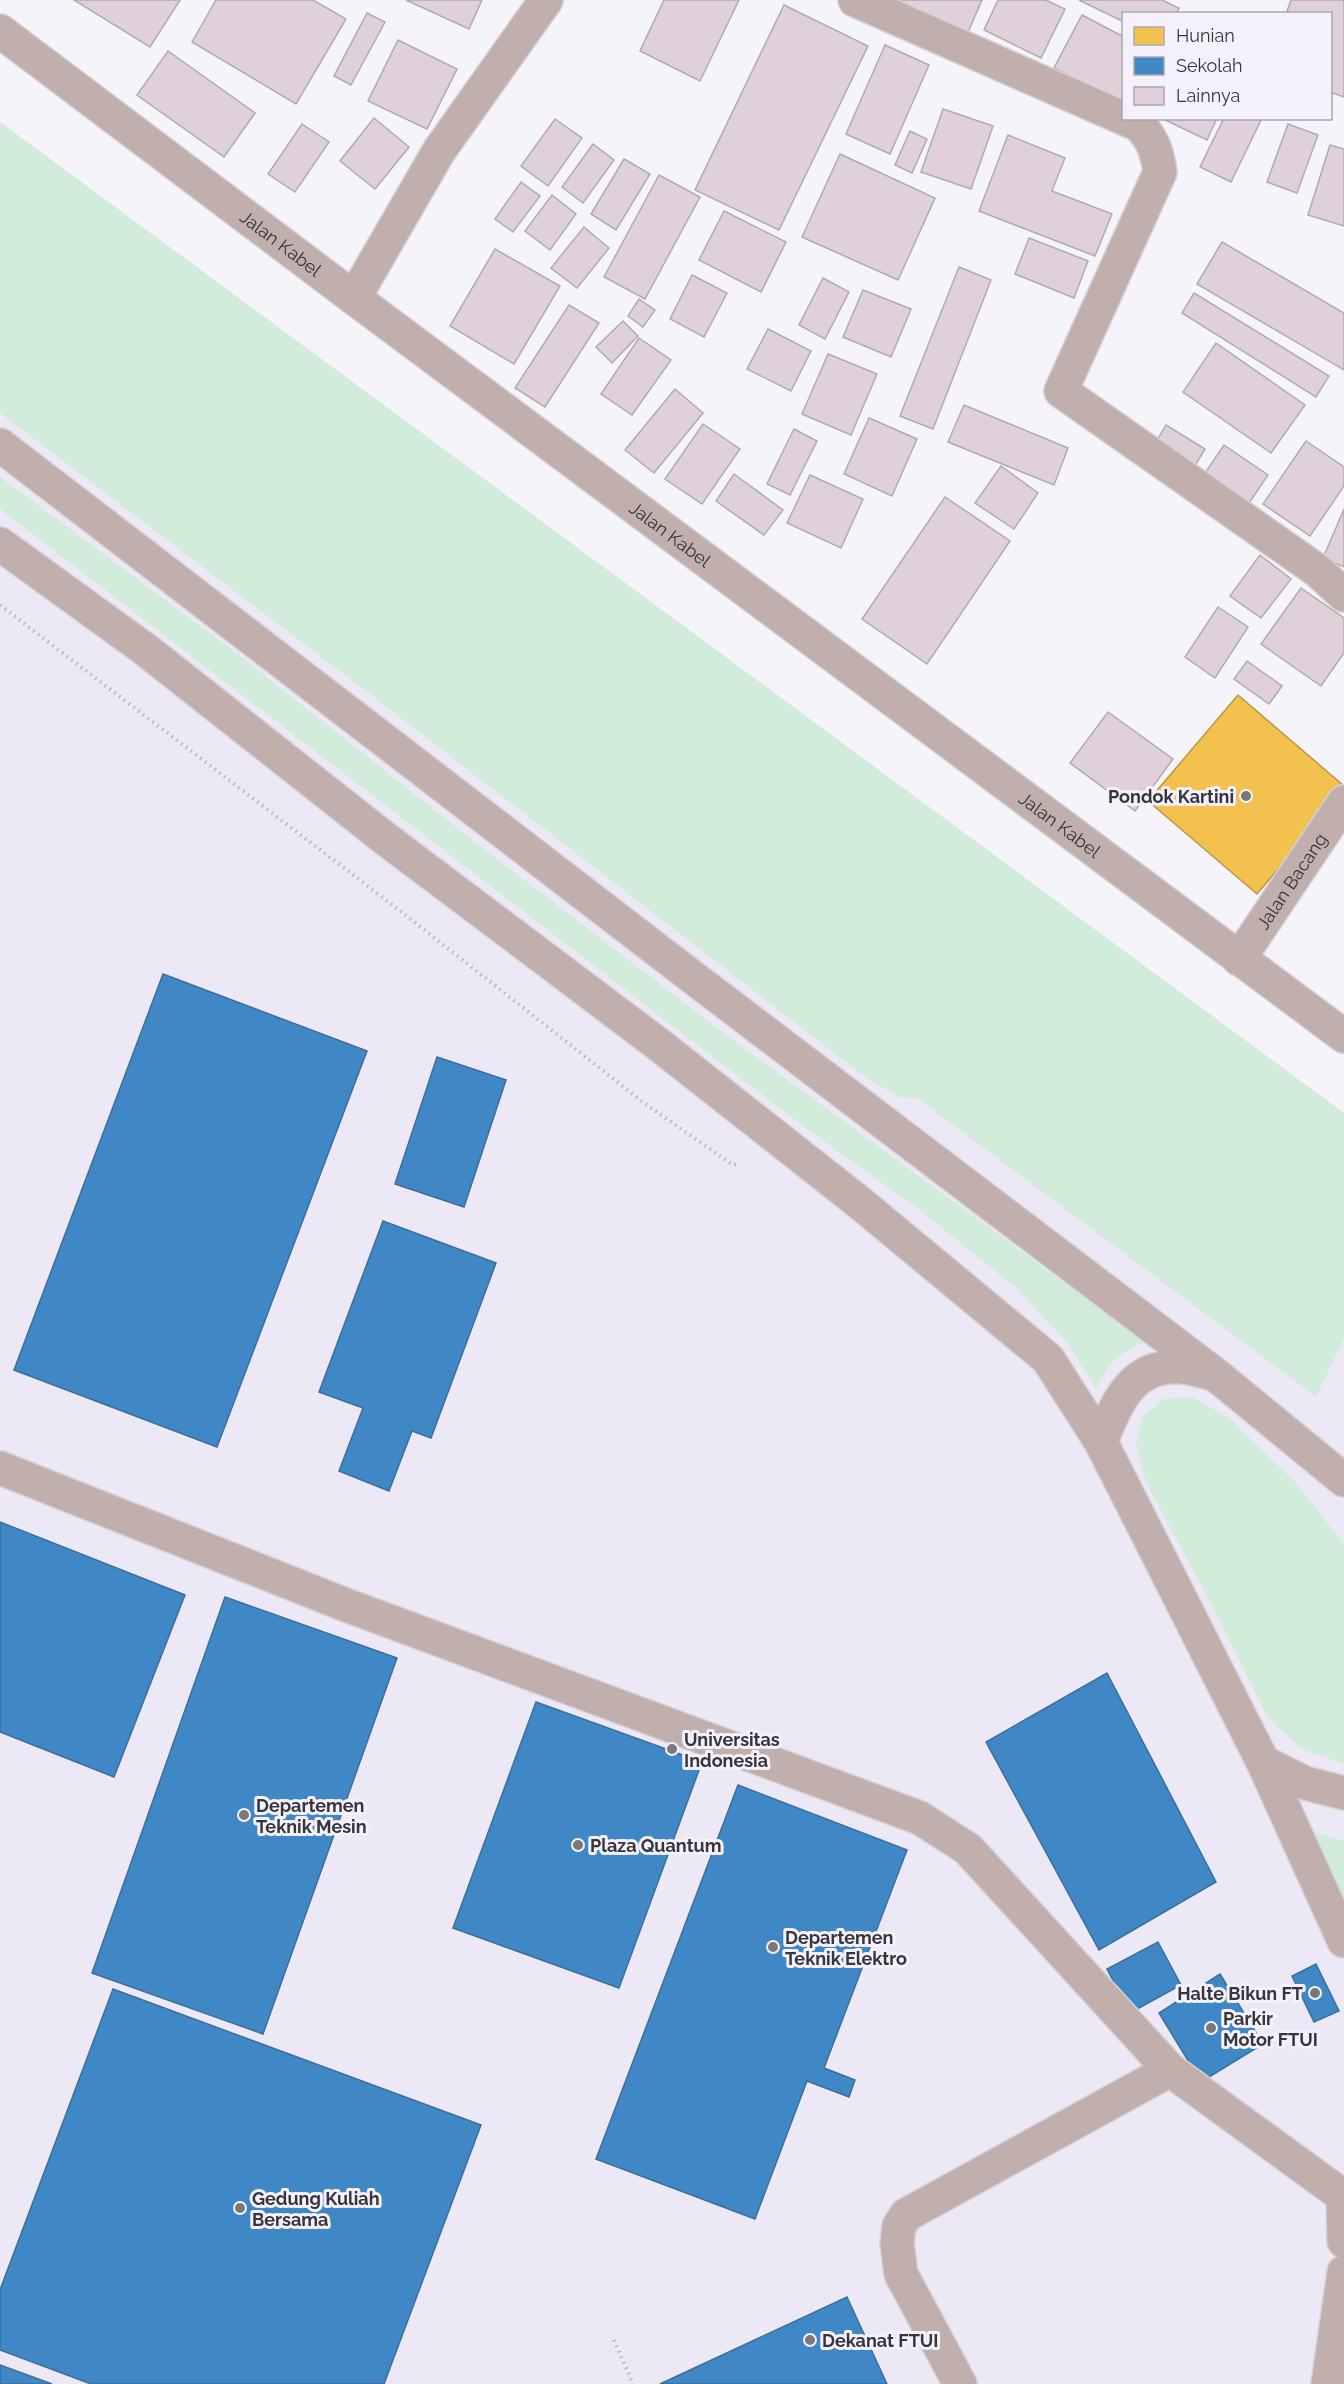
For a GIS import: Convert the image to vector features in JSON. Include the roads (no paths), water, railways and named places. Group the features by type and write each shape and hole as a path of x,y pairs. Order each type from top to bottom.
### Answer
{"street":[{"path":"354,298 439,151 546,0"},
{"path":"855,0 1122,118"},
{"name":"Jalan Kabel","path":"0,31 354,298 1344,1036"},
{"path":"1128,120 1139,125 1148,134 1156,149 1160,172 1060,391 1318,571 1344,595"},
{"path":"0,445 691,976 1216,1375 1342,1480"},
{"path":"0,544 146,650 387,840 658,1044 860,1203 1048,1359 1101,1443 1263,1762 1344,1941"},
{"name":"Jalan Bacang","path":"1239,959 1344,802"},
{"path":"1101,1443 1122,1395 1133,1382 1154,1370 1183,1367 1216,1375"},
{"path":"0,1468 346,1605 920,1818 968,1849 1170,2070 1344,2196 1344,2241"},
{"path":"1263,1762 1305,1783 1344,1793"},
{"path":"960,2384 901,2274 897,2243 899,2226 906,2216 1170,2070"},
{"path":"1328,2384 1344,2272"}],"place":[{"name":"Pondok Kartini","path":"1246,796"},
{"name":"Universitas Indonesia","path":"672,1749"},
{"name":"Departemen Teknik Mesin","path":"244,1815"},
{"name":"Plaza Quantum","path":"578,1845"},
{"name":"Departemen Teknik Elektro","path":"773,1947"},
{"name":"Halte Bikun FT","path":"1315,1993"},
{"name":"Parkir Motor FTUI","path":"1211,2028"},
{"name":"Gedung Kuliah Bersama","path":"240,2208"},
{"name":"Dekanat FTUI","path":"810,2340"}]}
